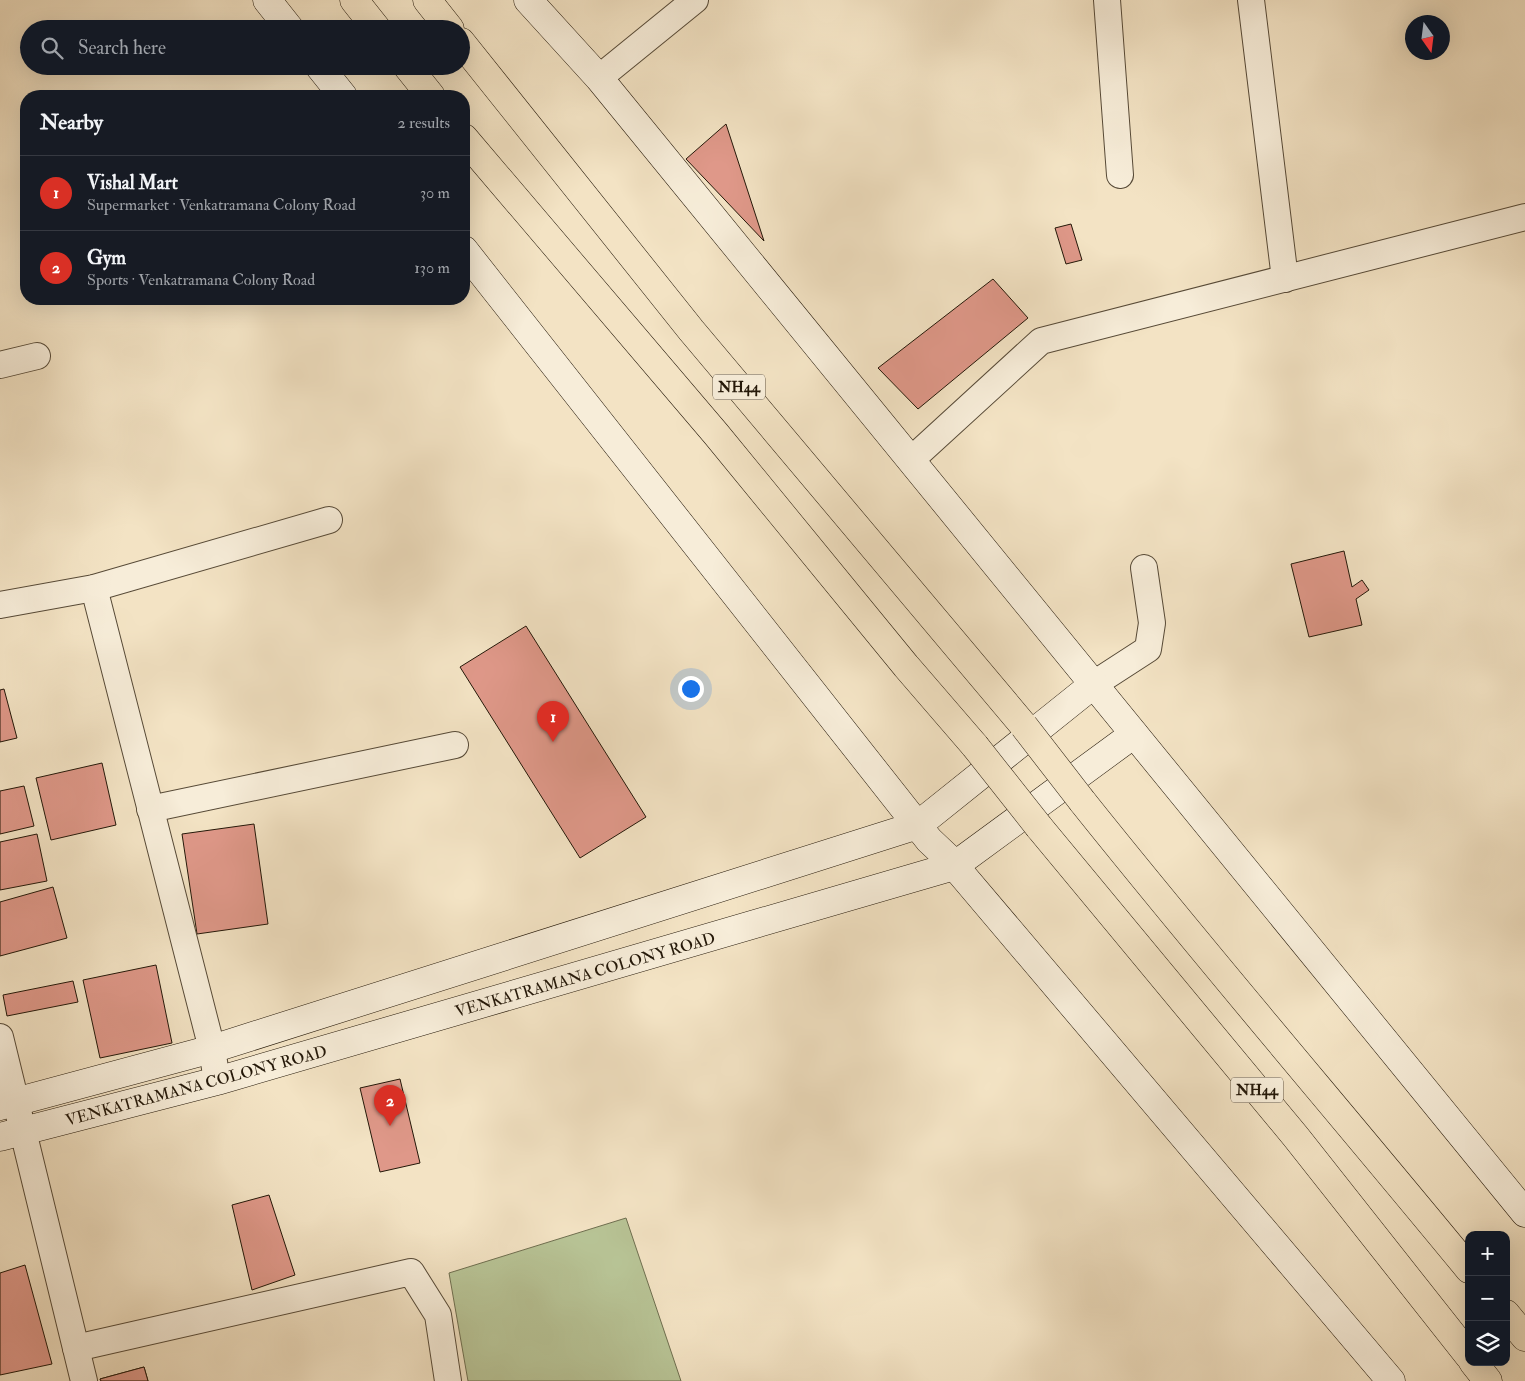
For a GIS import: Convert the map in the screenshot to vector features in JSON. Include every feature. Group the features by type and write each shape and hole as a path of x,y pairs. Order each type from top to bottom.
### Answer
{"highway":[{"path":"354,0 370,20"},
{"path":"428,0 443,20"},
{"name":"NH44","path":"470,53 691,330 1024,726 1185,930 1323,1091 1465,1264"},
{"path":"414,75 426,90"},
{"name":"NH44","path":"470,145 716,434 906,666 975,746 1039,828 1296,1137 1465,1351"},
{"path":"1510,1319 1525,1337"},
{"path":"1476,1366 1488,1381"}],"street":[{"path":"267,0 283,20"},
{"path":"528,0 599,78 1525,1213"},
{"path":"599,78 696,0"},
{"path":"1107,0 1120,175"},
{"path":"1251,0 1285,279"},
{"path":"326,75 338,90"},
{"path":"911,460 1042,341 1525,217"},
{"path":"470,258 918,825 1391,1381"},
{"path":"0,365 37,356"},
{"path":"0,605 94,588 329,520"},
{"path":"8,1104 212,1049 918,825 1094,684 1148,649 1152,623 1144,568"},
{"path":"94,588 212,1049 218,1081"},
{"name":"VENKATRAMANA COLONY ROAD","path":"12,1134 218,1081 954,866 1134,734"},
{"path":"150,809 455,746"},
{"path":"0,1037 12,1134 76,1348 84,1381"},
{"path":"76,1348 411,1272 438,1315 448,1381"}],"green space":[{"path":"626,1218 681,1381 468,1381 449,1273"}],"building":[{"path":"726,124 764,241 686,159"},
{"path":"1071,224 1082,260 1066,264 1055,228"},
{"path":"993,279 1028,318 918,409 878,368"},
{"path":"1344,551 1352,587 1362,580 1369,590 1356,599 1362,625 1309,637 1291,564"},
{"path":"526,626 646,817 580,858 460,667"},
{"path":"4,689 17,738 0,742 0,690"},
{"path":"102,763 116,825 51,840 36,778"},
{"path":"24,786 34,826 0,834 0,791"},
{"path":"254,824 268,924 197,934 182,834"},
{"path":"37,834 47,881 0,890 0,842"},
{"path":"53,887 67,938 0,956 0,902"},
{"path":"156,965 172,1043 100,1058 83,980"},
{"path":"73,981 78,1002 7,1016 3,995"},
{"path":"400,1079 420,1163 380,1172 360,1088"},
{"path":"269,1195 295,1275 252,1290 232,1205"},
{"path":"25,1265 52,1364 0,1375 0,1273"},
{"path":"144,1367 148,1381 101,1381 100,1379"},
{"path":"144,1367 148,1381 101,1381 100,1379"}],"place":[{"name":"Vishal Mart","path":"553,742"},
{"name":"Gym","path":"390,1126"}]}
